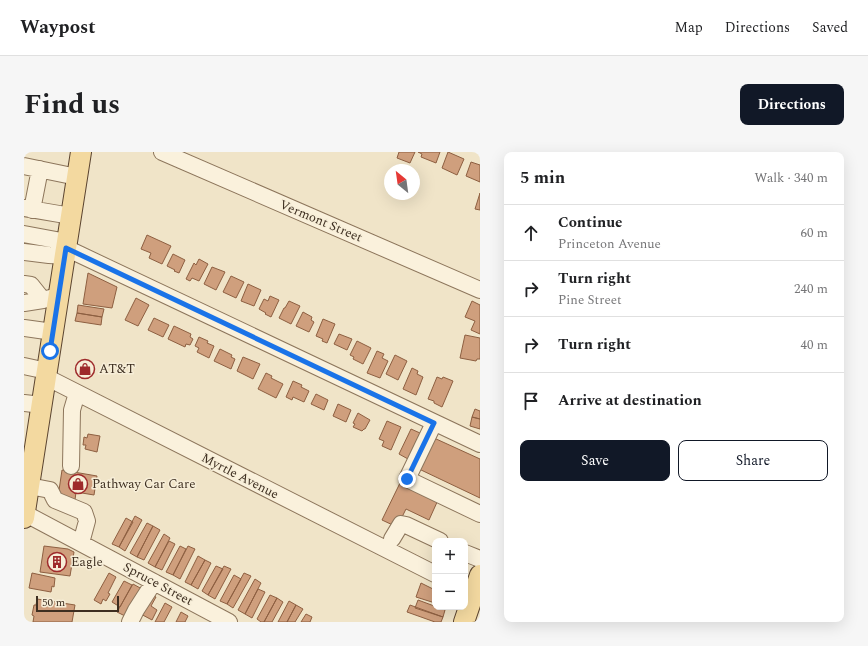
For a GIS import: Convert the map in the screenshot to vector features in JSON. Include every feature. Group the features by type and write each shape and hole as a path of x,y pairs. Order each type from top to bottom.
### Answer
{"main road":[{"path":"24,446 46,374 53,332 51,298 66,249 81,152"},
{"path":"24,515 29,486 35,410"},
{"path":"464,622 473,585"}],"street":[{"name":"Vermont Street","path":"162,152 480,290"},
{"path":"24,166 77,177"},
{"path":"40,169 28,209 71,216"},
{"path":"24,234 66,249 480,444"},
{"path":"24,252 49,255 66,249"},
{"path":"24,284 31,285 51,298"},
{"path":"24,303 51,298"},
{"path":"24,328 53,332"},
{"name":"Myrtle Avenue","path":"24,366 46,374 77,393 432,572"},
{"path":"71,466 72,410 77,393"},
{"path":"434,423 407,479 480,514"},
{"path":"29,486 50,490 54,500 84,512 87,521 81,543"},
{"name":"Spruce Street","path":"24,515 81,543 223,621"},
{"path":"392,539 401,524 434,538"},
{"path":"468,554 480,559"},
{"path":"130,622 154,582"}],"building":[{"path":"399,152 415,152 410,163 397,158"},
{"path":"418,152 440,152 436,163 421,157 422,154"},
{"path":"448,152 464,159 457,175 442,168"},
{"path":"471,162 480,165 480,182 466,176"},
{"path":"480,193 480,210 475,209"},
{"path":"147,235 171,246 162,264 149,258 151,253 141,249"},
{"path":"173,254 185,260 179,273 167,266"},
{"path":"199,259 208,264 199,281 192,278 190,281 186,279 194,263 196,265"},
{"path":"212,267 225,272 216,290 204,284"},
{"path":"88,273 117,287 112,308 83,304"},
{"path":"231,276 244,282 236,298 223,292"},
{"path":"248,284 261,290 254,306 241,301"},
{"path":"270,296 279,300 271,317 259,309 264,299 268,301"},
{"path":"136,298 149,305 138,326 125,320"},
{"path":"289,301 300,306 291,324 279,318"},
{"path":"472,301 480,305 480,334 471,330 475,321 465,317"},
{"path":"78,305 104,309 102,317 77,313"},
{"path":"303,312 312,317 311,320 314,322 309,332 296,326"},
{"path":"77,313 102,317 101,325 75,321"},
{"path":"154,318 169,325 163,337 148,330"},
{"path":"323,319 335,324 327,343 322,341 323,339 316,336"},
{"path":"174,326 191,334 190,337 193,339 190,345 186,344 185,347 168,339"},
{"path":"339,334 352,339 347,350 334,344"},
{"path":"465,335 480,338 480,359 477,359 476,361 460,358"},
{"path":"199,337 208,341 207,343 214,346 209,358 197,352 199,348 195,346"},
{"path":"357,341 371,348 363,364 353,359 354,357 350,355"},
{"path":"220,349 232,355 231,357 235,359 231,369 214,361"},
{"path":"377,351 384,354 382,358 388,361 380,378 367,373"},
{"path":"395,355 407,361 398,380 386,374"},
{"path":"243,357 260,364 253,379 237,371"},
{"path":"412,368 418,371 417,374 423,377 416,395 403,389"},
{"path":"266,373 272,376 271,378 283,384 276,398 258,389"},
{"path":"437,377 442,379 443,377 453,381 442,407 434,403 434,401 428,399"},
{"path":"293,381 302,385 301,387 309,391 304,402 293,397 292,400 286,397"},
{"path":"316,394 328,400 324,410 311,404"},
{"path":"338,404 351,410 346,422 333,416"},
{"path":"475,409 480,411 480,419 472,417"},
{"path":"358,413 370,420 365,429 362,431 353,427 355,424 353,423"},
{"path":"472,417 480,419 480,429 470,426"},
{"path":"387,421 401,427 391,450 382,446 384,441 379,439"},
{"path":"411,429 420,433 408,459 399,454"},
{"path":"88,434 100,436 97,452 85,449 86,445 83,445 84,437 87,438"},
{"path":"434,438 480,459 480,498 419,469"},
{"name":"Pathway Car Care","path":"62,470 97,476 94,495 76,492 75,500 58,497"},
{"path":"400,483 438,500 429,520 406,509 397,527 382,520"},
{"path":"135,516 142,520 125,551 119,547"},
{"path":"126,518 133,522 119,547 112,544"},
{"path":"147,523 153,526 137,557 130,553"},
{"path":"153,526 160,530 144,560 137,557"},
{"path":"164,534 170,538 155,567 148,563"},
{"path":"169,541 175,544 162,570 155,567"},
{"name":"Eagle","path":"44,546 68,549 74,552 70,576 40,572"},
{"path":"180,546 186,549 173,575 166,572"},
{"path":"188,546 195,549 180,579 173,575"},
{"path":"198,556 205,560 191,585 185,582"},
{"path":"205,560 211,563 198,589 191,585"},
{"path":"216,566 223,569 208,595 202,591"},
{"path":"224,566 231,569 215,599 208,595"},
{"path":"32,573 55,578 54,587 52,586 51,592 29,588"},
{"path":"109,573 116,577 108,593 110,594 106,601 103,599 101,604 94,600"},
{"path":"244,573 251,576 233,608 227,604"},
{"path":"234,575 241,579 227,604 220,601"},
{"path":"255,579 261,583 245,614 238,610"},
{"path":"124,581 132,585 120,607 112,602"},
{"path":"421,583 432,588 432,602 416,597"},
{"path":"133,584 142,589 127,617 117,612"},
{"path":"258,589 265,592 252,618 245,614"},
{"path":"148,593 156,597 151,606 157,610 152,620 137,612"},
{"path":"270,595 277,598 264,622 261,622 257,619"},
{"path":"277,598 283,602 272,622 264,622"},
{"path":"37,599 75,605 72,622 33,622 34,616 32,615"},
{"path":"418,600 432,605 432,610 445,610 443,617 415,608"},
{"path":"289,601 296,605 287,622 278,622"},
{"path":"165,603 172,607 164,622 155,622"},
{"path":"296,605 303,609 295,622 287,622"},
{"path":"410,605 443,617 441,622 435,622 407,612"},
{"path":"181,612 188,616 185,622 176,622"},
{"path":"306,614 312,617 310,622 301,622"}],"place":[{"name":"AT&T","path":"85,369"},
{"name":"Pathway Car Care","path":"78,484"},
{"name":"Eagle","path":"57,562"}],"route":[{"path":"50,351 66,248 434,423 407,479"}]}
